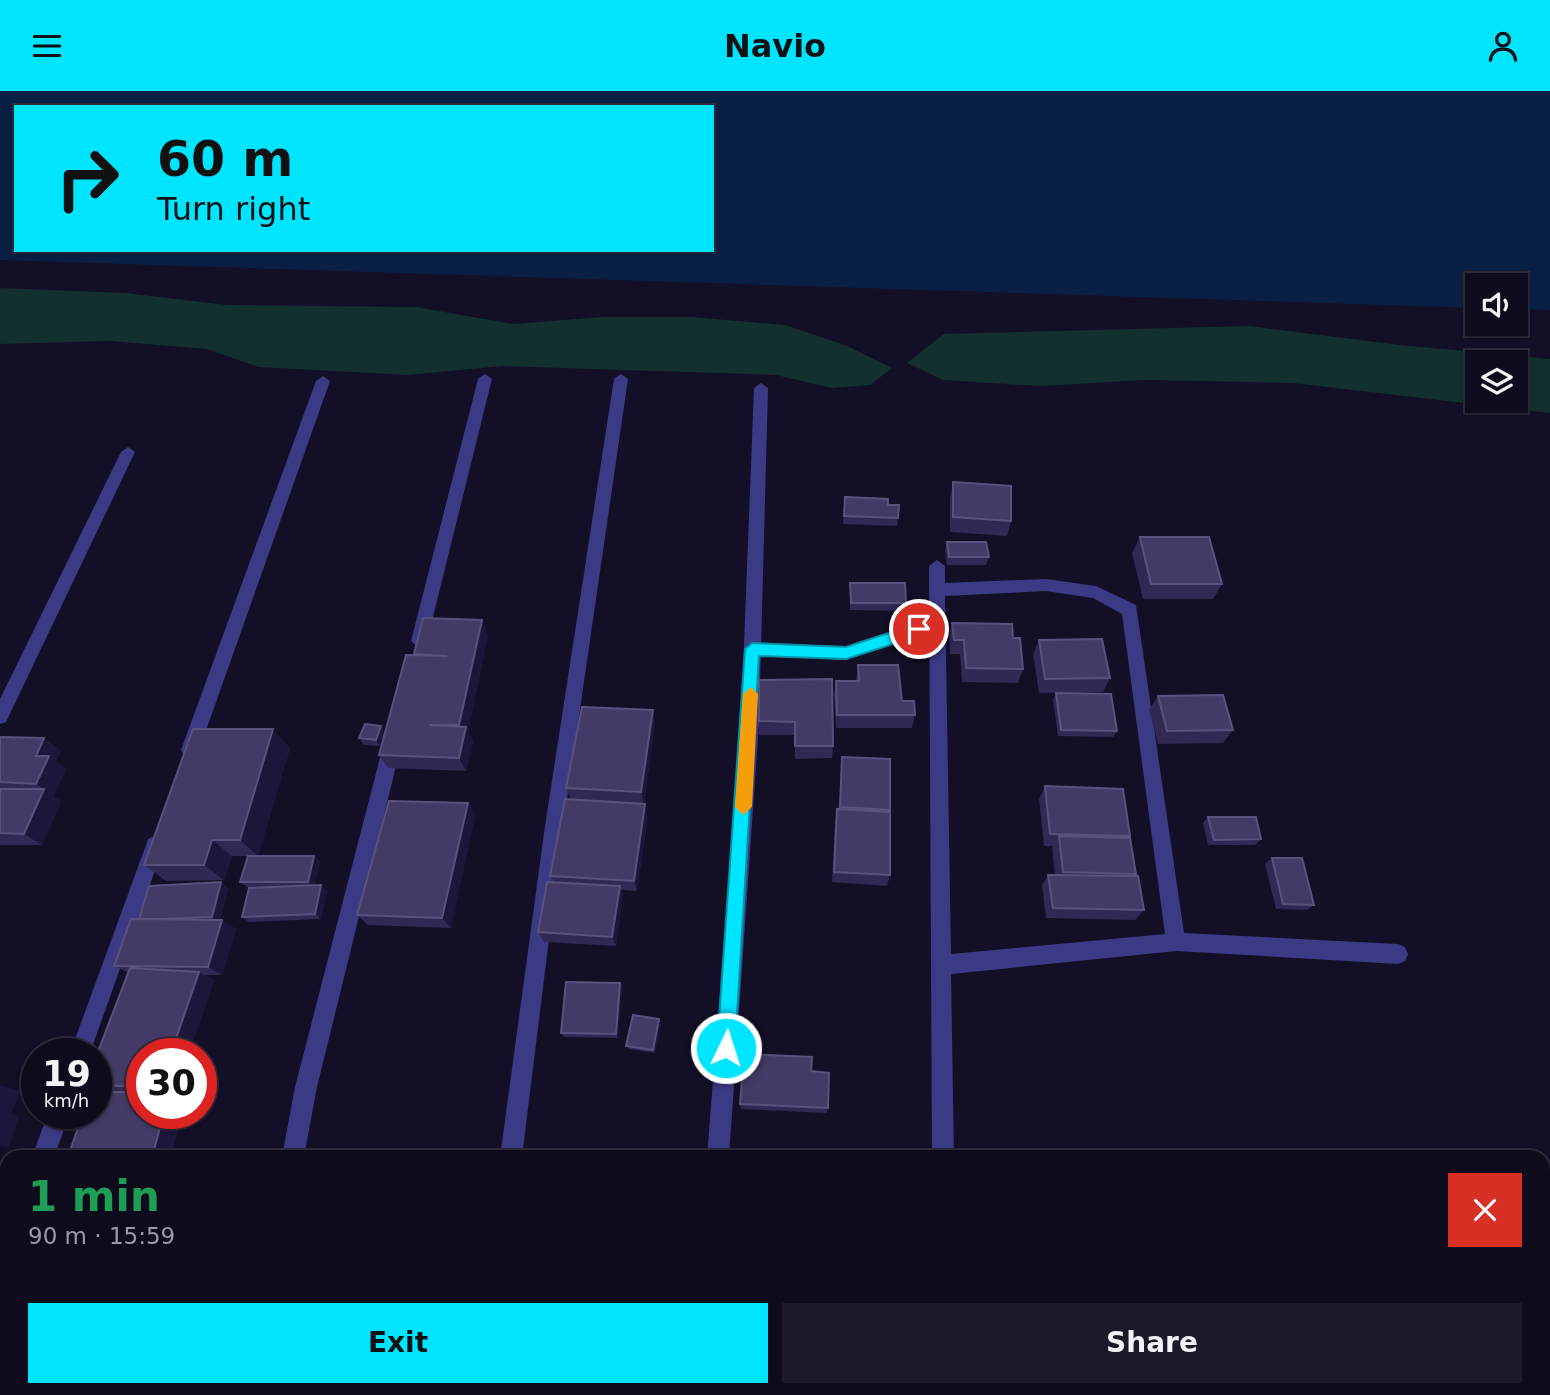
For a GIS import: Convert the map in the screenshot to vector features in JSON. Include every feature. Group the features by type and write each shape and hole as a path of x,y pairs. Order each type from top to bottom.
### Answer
{"street":[{"path":"414,660 485,379"},
{"path":"512,1150 554,826 621,379"},
{"path":"183,769 323,381"},
{"path":"719,1150 750,723 761,388"},
{"path":"0,717 128,452"},
{"path":"937,566 943,1150"},
{"path":"937,590 1046,585 1096,592 1130,610 1176,942"},
{"path":"752,649 846,653 938,623"},
{"path":"294,1150 306,1087 397,727"},
{"path":"85,1038 159,834"},
{"path":"942,965 1176,942 1398,954"},
{"path":"46,1150 53,1129"}],"green space":[{"path":"0,288 125,293 227,305 416,307 513,324 602,317 691,317 785,325 847,346 892,368 870,385 832,388 776,375 503,366 408,375 259,367 207,349 110,341 0,344"},
{"path":"1249,326 1465,351 1465,403 1293,383 1146,380 1040,386 943,380 907,363 944,334"},
{"path":"1528,357 1550,359 1550,413 1528,410"}],"water":[{"path":"0,91 1550,91 1550,310 1528,309 1528,273 1465,273 1465,308 0,260"}],"building":[{"path":"953,482 1011,486 1011,521 953,517"},
{"path":"845,497 888,499 888,505 899,505 898,518 844,516"},
{"path":"1140,537 1209,537 1222,584 1151,584"},
{"path":"947,542 986,542 989,557 949,557"},
{"path":"850,583 905,583 906,603 851,603"},
{"path":"423,618 482,620 459,725 429,725 466,727 459,758 379,755 406,655 447,656 414,654"},
{"path":"952,623 1012,624 1013,638 1020,638 1023,669 966,668 964,640 954,640"},
{"path":"1102,639 1110,678 1045,679 1039,640"},
{"path":"858,665 898,665 902,701 914,701 915,715 837,715 836,681 859,681"},
{"path":"832,679 833,746 795,746 795,722 759,721 759,680"},
{"path":"1056,693 1111,694 1117,731 1061,730"},
{"path":"1223,695 1233,730 1167,731 1158,696"},
{"path":"582,707 653,710 641,792 566,788"},
{"path":"365,724 381,726 376,740 359,738"},
{"path":"193,729 273,729 240,840 212,840 204,865 144,865"},
{"path":"0,737 44,738 36,756 49,756 36,784 0,782"},
{"path":"842,757 890,759 890,810 840,807"},
{"path":"1045,786 1123,789 1130,836 1050,834"},
{"path":"0,789 44,789 24,834 0,833"},
{"path":"565,799 645,804 634,881 550,876"},
{"path":"389,801 468,803 442,918 357,915"},
{"path":"837,809 890,812 890,875 834,872"},
{"path":"1208,817 1256,817 1261,839 1214,840"},
{"path":"1059,836 1130,838 1136,874 1063,872"},
{"path":"248,856 314,856 308,882 240,882"},
{"path":"1272,858 1302,858 1314,905 1283,904"},
{"path":"1048,875 1138,876 1144,910 1053,908"},
{"path":"221,882 212,917 139,919 149,886"},
{"path":"547,882 620,886 612,937 538,932"},
{"path":"321,885 315,914 242,917 249,888"},
{"path":"131,919 222,920 208,967 114,966"},
{"path":"130,968 199,972 176,1038 126,1038 126,1086 112,1086 112,1038 103,1038"},
{"path":"566,982 620,983 616,1034 561,1033"},
{"path":"633,1015 659,1019 653,1050 626,1046"},
{"path":"744,1054 812,1057 811,1071 829,1073 828,1108 740,1104"},
{"path":"112,1092 126,1092 126,1129 160,1129 154,1150 70,1150 78,1129 112,1129"}],"slow traffic":[{"path":"743,807 751,694"}],"route":[{"path":"726,1048 750,723 752,649 846,653 919,629"}]}
